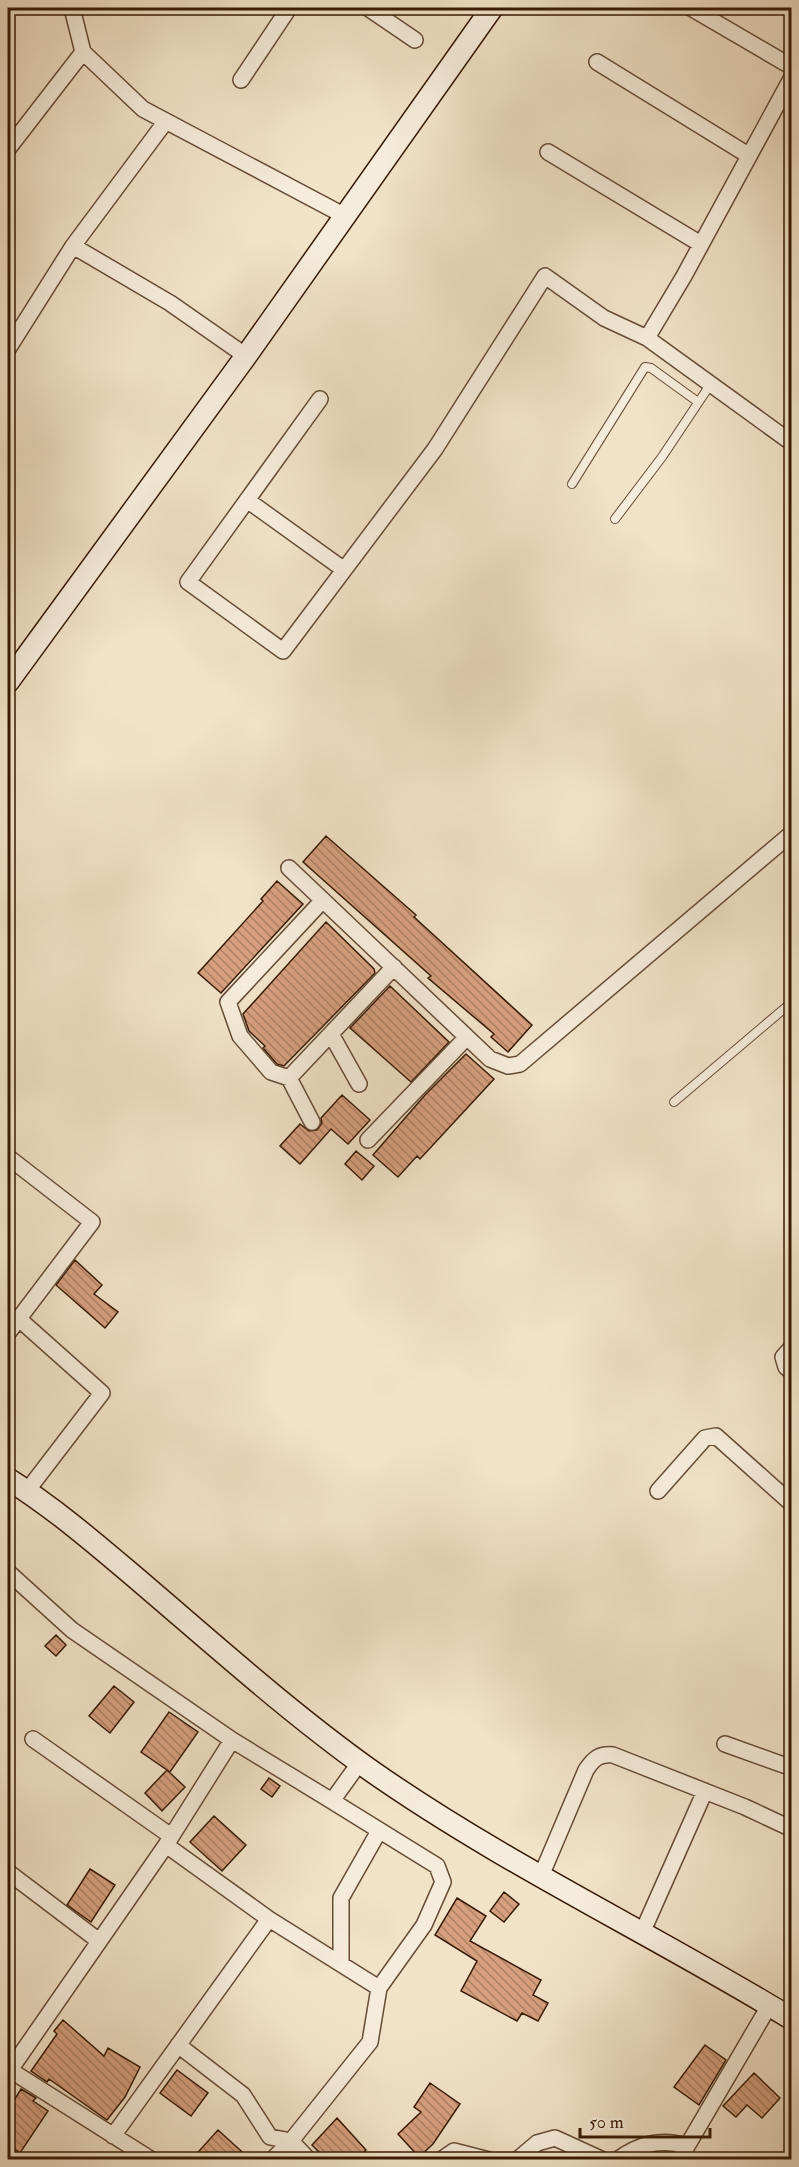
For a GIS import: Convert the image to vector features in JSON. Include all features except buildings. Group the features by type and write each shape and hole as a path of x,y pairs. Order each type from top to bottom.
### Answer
{"street":[{"path":"72,8 83,52 143,109 345,216"},
{"path":"241,80 289,8"},
{"path":"369,8 416,40"},
{"path":"8,682 246,356 492,8"},
{"path":"691,8 792,67"},
{"path":"8,149 83,52"},
{"path":"597,62 748,155"},
{"path":"647,338 684,276 699,243 792,77"},
{"path":"8,349 73,246 166,121"},
{"path":"548,152 699,243"},
{"path":"73,246 170,303 246,356"},
{"path":"320,399 188,582 283,651 435,449 544,276 604,318 647,338 792,443"},
{"path":"247,500 343,569"},
{"path":"289,868 490,1059 508,1066 520,1064 792,833"},
{"path":"312,1122 290,1078 271,1072 240,1036 228,1002 323,900"},
{"path":"290,1078 393,967"},
{"path":"331,1034 359,1084"},
{"path":"368,1140 467,1037"},
{"path":"8,1158 92,1222 8,1333"},
{"path":"19,1319 102,1393 27,1491"},
{"path":"792,1347 783,1357 786,1367 792,1372"},
{"path":"658,1491 705,1438 716,1436 792,1504"},
{"path":"8,1479 27,1491 360,1762 542,1876 792,2019"},
{"path":"8,1572 72,1630 232,1740 437,1866 443,1882 424,1925 379,1988 370,2042 291,2141 273,2160"},
{"path":"33,1739 169,1840 268,1919 379,1988"},
{"path":"152,2160 13,2080 9,2070 169,1840 232,1740"},
{"path":"725,1744 792,1768"},
{"path":"542,1876 586,1770 595,1757 613,1755 705,1791 792,1829"},
{"path":"332,1801 360,1762"},
{"path":"642,1933 705,1791"},
{"path":"341,1964 341,1898 380,1831"},
{"path":"8,1872 99,1941"},
{"path":"113,2136 268,1919"},
{"path":"617,2160 646,2144 670,2141 683,2153 769,2006"},
{"path":"178,2045 243,2095 270,2137 291,2141 309,2160"},
{"path":"517,2160 537,2143 555,2138 603,2160"},
{"path":"441,2160 454,2151 488,2159"}],"lane":[{"path":"572,484 645,368 651,368 698,402"},
{"path":"615,519 662,457 710,385"},
{"path":"674,1102 792,1002"}]}
